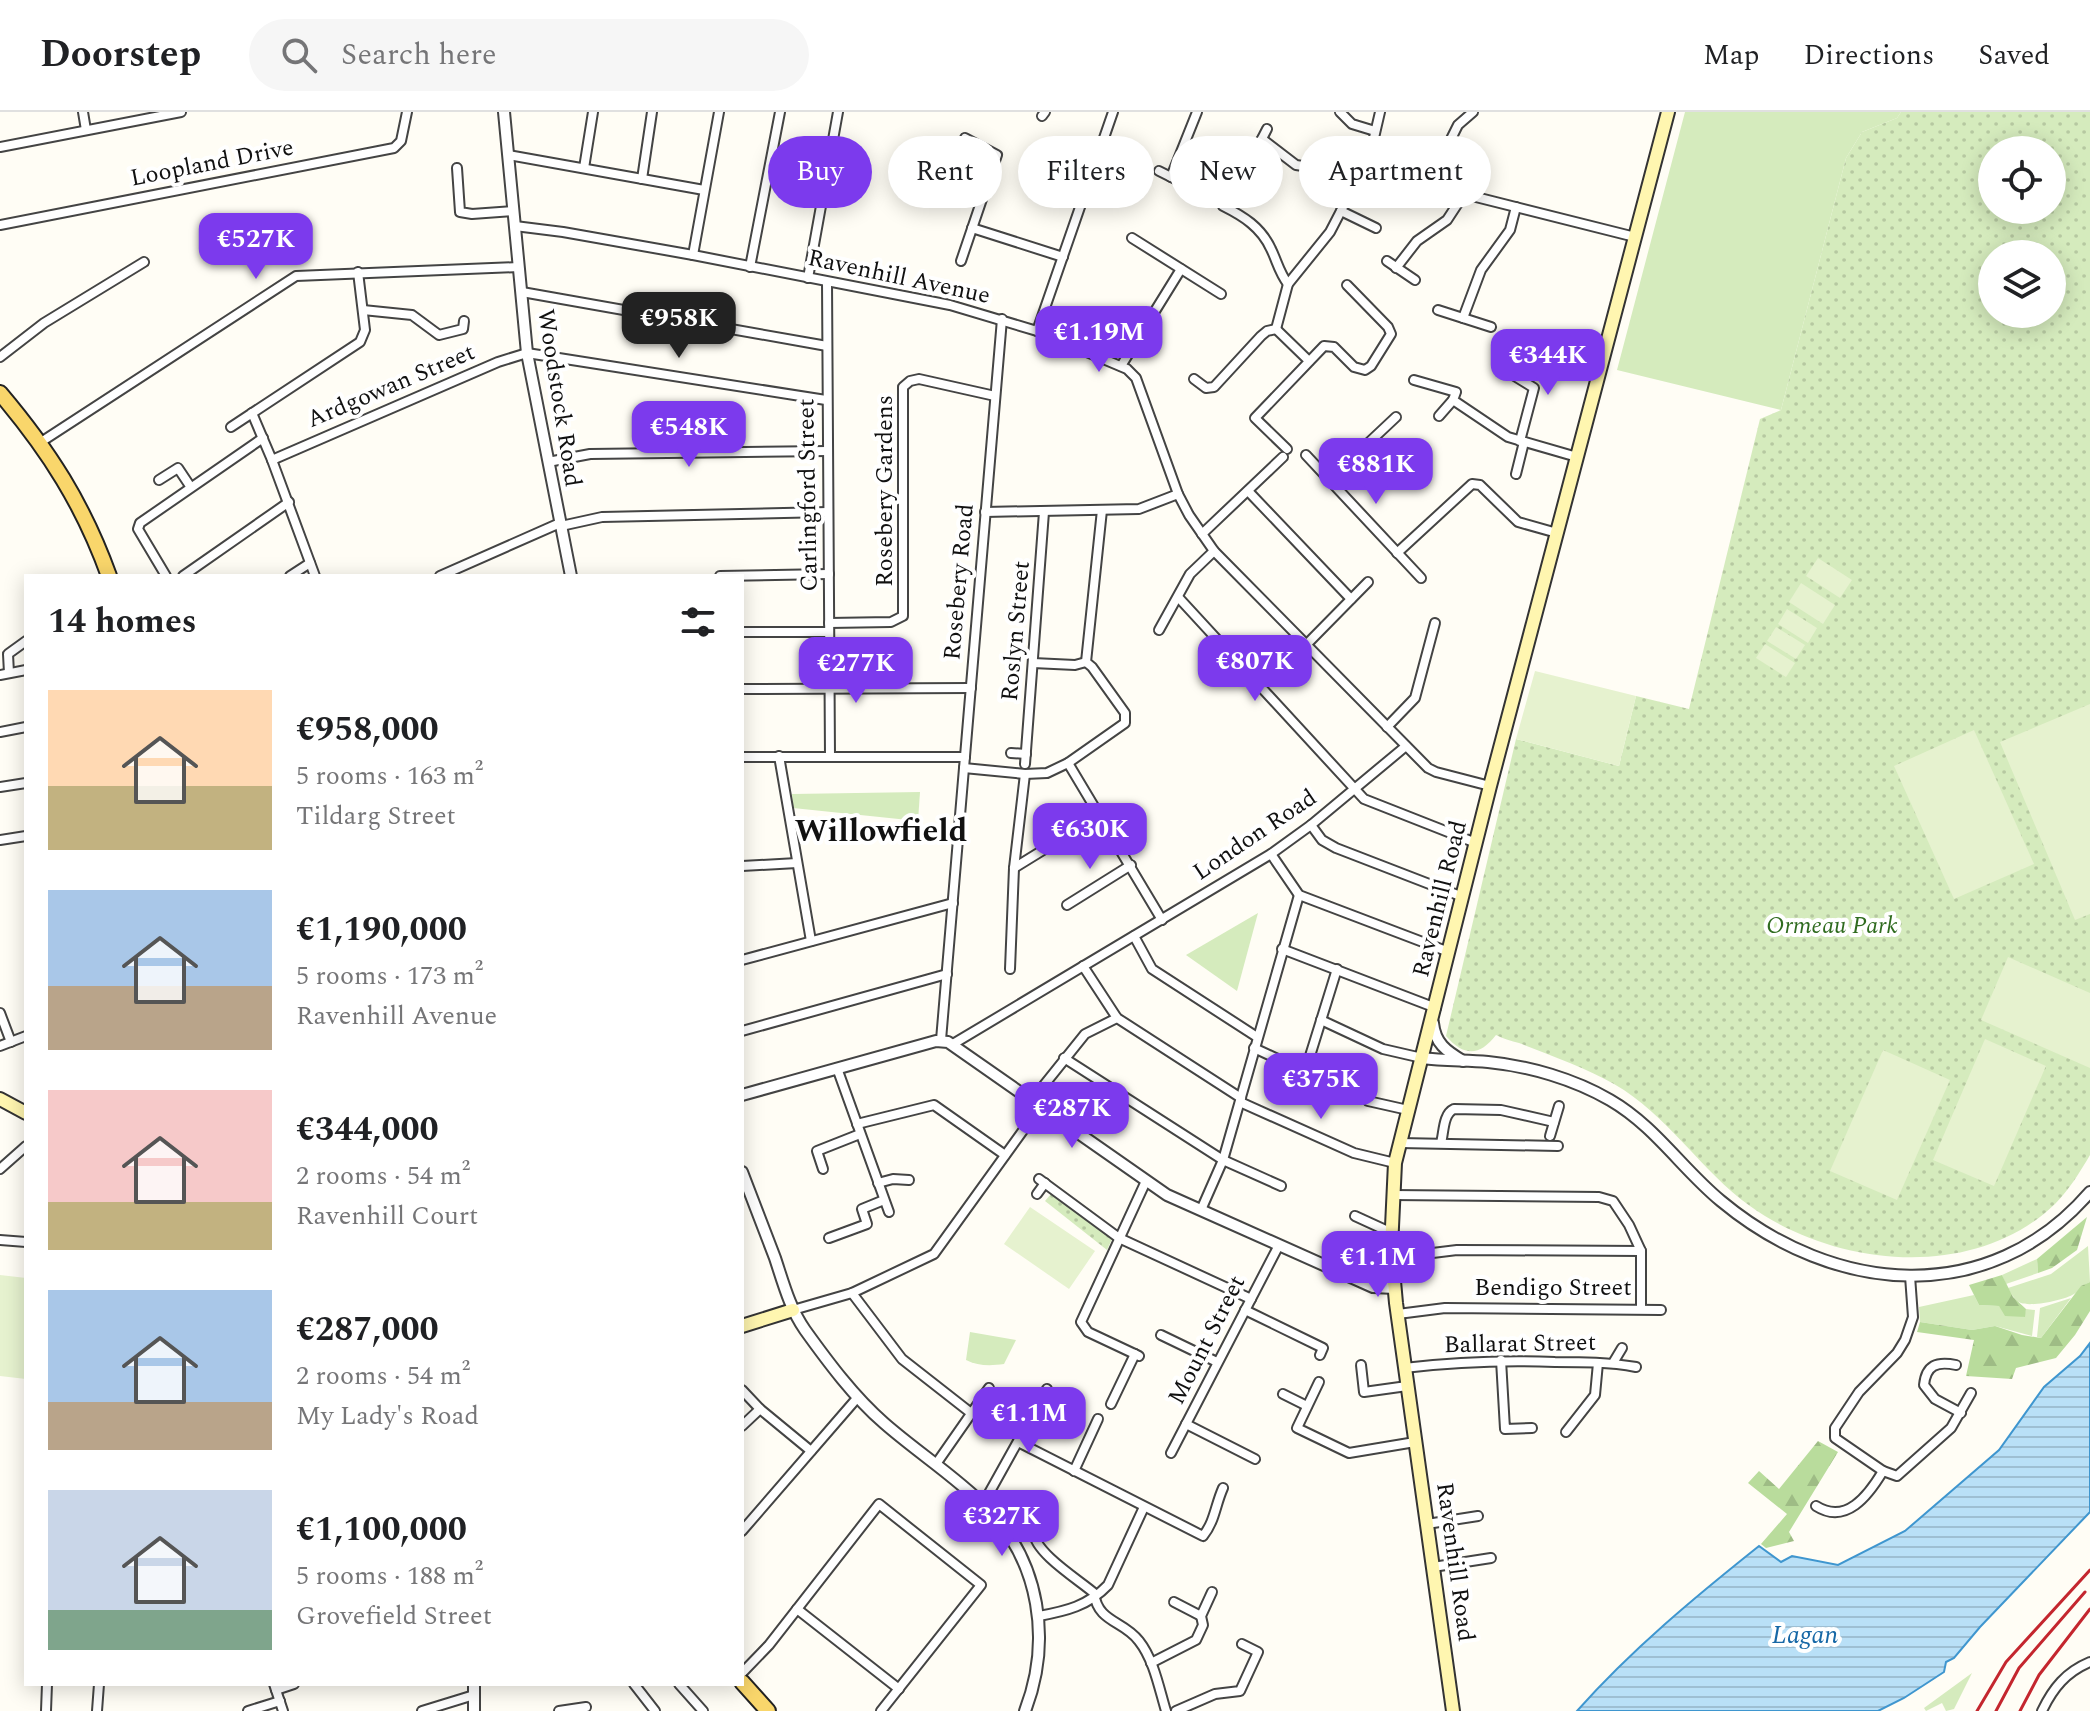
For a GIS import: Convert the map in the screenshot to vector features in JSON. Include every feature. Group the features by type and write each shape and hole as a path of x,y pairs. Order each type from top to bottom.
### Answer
{"main road":[{"name":"Ravenhill Road","path":"1453,1711 1395,1288 1392,1195 1395,1163 1490,786 1668,112"},
{"path":"0,393 41,442 75,497 108,574"},
{"path":"0,1099 24,1112"},
{"path":"744,1325 793,1310"},
{"path":"744,1684 768,1711"}],"street":[{"path":"83,112 86,130"},
{"path":"0,147 181,112"},
{"name":"Loopland Drive","path":"0,225 394,148 401,141 407,112"},
{"name":"Woodstock Road","path":"504,112 527,353 571,574"},
{"path":"584,168 593,112"},
{"path":"642,179 652,112"},
{"path":"693,255 719,112"},
{"path":"750,267 780,112"},
{"path":"808,278 838,112"},
{"path":"1037,331 1113,112"},
{"path":"1187,136 1197,112"},
{"path":"1340,112 1352,124 1375,131"},
{"path":"1374,136 1380,112"},
{"path":"1452,136 1458,125 1473,112"},
{"path":"1264,136 1267,129"},
{"path":"508,155 704,190"},
{"path":"457,168 460,212 513,211"},
{"path":"1159,171 1170,176"},
{"path":"1491,201 1635,237"},
{"path":"1463,318 1481,270 1510,230 1516,207"},
{"path":"961,261 979,208"},
{"path":"1226,208 1260,231 1288,284"},
{"path":"1276,329 1288,284 1318,249 1343,208"},
{"path":"1396,268 1417,241 1447,220 1455,208"},
{"path":"1341,211 1376,228"},
{"name":"Ravenhill Avenue","path":"515,226 693,255 950,305 1037,331 1121,366"},
{"path":"972,228 1063,257"},
{"path":"1132,238 1221,294"},
{"path":"1387,261 1415,280"},
{"path":"0,357 44,323 144,262"},
{"path":"41,442 296,276 519,267"},
{"path":"1181,269 1121,366 1136,378 1178,494 1214,551 1406,746 1436,772 1490,786"},
{"path":"231,427 360,342 365,330 358,272"},
{"name":"Carlingford Street","path":"827,282 830,756"},
{"path":"1202,534 1285,453 1255,418 1327,345 1334,347 1357,369 1365,370 1371,366 1391,334 1391,330 1347,285"},
{"path":"522,292 827,346"},
{"path":"363,310 412,315 439,335 463,329 464,321"},
{"path":"1438,310 1491,327"},
{"name":"Rosebery Road","path":"941,1040 1002,319"},
{"path":"1276,329 1309,361"},
{"path":"1194,379 1206,388 1214,387 1261,336 1276,329"},
{"path":"527,353 826,400"},
{"name":"Ardgowan Street","path":"272,460 485,367 527,353"},
{"path":"1513,375 1534,388 1516,474"},
{"name":"Rosebery Gardens","path":"829,628 891,622 903,616 903,387 919,379 995,396"},
{"path":"1414,380 1456,392 1439,416"},
{"path":"1453,400 1499,432 1577,457"},
{"path":"252,413 289,502 314,574"},
{"path":"1329,480 1396,417"},
{"path":"165,574 138,529 140,523 263,438"},
{"path":"548,462 590,454 828,451"},
{"path":"1306,455 1421,578"},
{"path":"159,480 178,468 190,486"},
{"path":"1397,553 1472,484 1480,485 1518,522 1557,533"},
{"path":"1248,491 1351,599"},
{"path":"985,512 1139,509 1178,494"},
{"path":"186,574 289,502"},
{"path":"964,768 1047,773 1068,763 1125,723 1125,713 1086,662 1102,510"},
{"path":"444,574 560,522 602,517 828,512"},
{"name":"Roslyn Street","path":"1025,764 1044,512"},
{"path":"1159,630 1192,571 1214,551"},
{"path":"293,574 310,563"},
{"path":"744,576 829,574"},
{"path":"1306,645 1368,582"},
{"path":"1178,597 1364,799 1476,843"},
{"path":"1387,727 1415,698 1435,623"},
{"path":"744,632 829,628"},
{"path":"24,642 8,654 4,674 24,670"},
{"path":"1033,663 1075,665 1086,662"},
{"path":"744,689 971,688"},
{"path":"0,732 24,727"},
{"name":"London Road","path":"953,1044 1271,854 1406,746"},
{"path":"1011,753 1026,754"},
{"path":"779,756 811,941"},
{"path":"744,757 965,757"},
{"path":"1068,763 1162,920"},
{"path":"1010,969 1014,868 1025,774"},
{"path":"0,787 24,783"},
{"path":"1014,868 1100,815"},
{"path":"1311,825 1322,840 1336,848 1463,897"},
{"path":"0,840 24,836"},
{"path":"1271,854 1299,895 1449,952"},
{"path":"744,866 797,863"},
{"path":"1067,905 1131,865"},
{"path":"1201,1210 1223,1160 1299,895"},
{"path":"744,959 953,903"},
{"path":"1134,936 1152,969 1257,1037"},
{"path":"1282,949 1436,1008"},
{"path":"1083,966 1117,1018 1240,1100 1354,1153 1395,1163"},
{"path":"1305,1072 1337,969"},
{"path":"744,1030 947,974"},
{"path":"0,1013 11,1042"},
{"path":"793,1310 852,1293 934,1254 1005,1155 1064,1058 1085,1034 1117,1018"},
{"path":"1321,1020 1383,1049 1422,1058 1515,1066 1558,1077 1599,1094 1649,1128 1722,1201 1782,1242 1851,1270 1910,1276 1947,1274 2000,1260 2052,1229 2090,1192"},
{"path":"1432,1021 1438,1043 1465,1061"},
{"path":"0,1046 24,1037"},
{"path":"744,1094 941,1040 953,1044 1167,1195 1373,1287 1395,1288"},
{"path":"1254,1048 1364,1099 1408,1110"},
{"path":"1064,1058 1223,1160 1281,1186"},
{"path":"837,1068 889,1212"},
{"path":"857,1124 934,1105 1005,1155"},
{"path":"1550,1136 1559,1106"},
{"path":"1441,1143 1446,1118 1449,1111 1454,1109 1501,1110 1554,1122"},
{"path":"823,1169 817,1151 860,1134"},
{"path":"1400,1143 1558,1146"},
{"path":"0,1169 24,1148"},
{"path":"878,1183 893,1179 909,1180"},
{"path":"1037,1194 1042,1181 1119,1238 1251,1299"},
{"path":"1111,1404 1137,1355 1088,1332 1081,1322 1146,1181"},
{"path":"746,1194 793,1310 806,1332 883,1423 983,1504 1000,1523 1024,1562 1036,1598 1040,1645 1025,1711"},
{"path":"1392,1195 1599,1197 1613,1201 1641,1251 1641,1309"},
{"path":"829,1238 867,1224 862,1209 884,1200"},
{"path":"1355,1216 1392,1233"},
{"path":"0,1240 24,1242"},
{"name":"Mount Street","path":"1171,1453 1279,1245"},
{"path":"1392,1258 1457,1250 1641,1251"},
{"path":"1910,1276 1913,1317 1905,1340 1897,1353 1859,1392 1835,1428 1835,1438 1893,1476 1901,1473 1951,1428 1971,1393"},
{"path":"852,1293 902,1359 971,1413"},
{"name":"Bendigo Street","path":"1398,1314 1445,1308 1661,1310"},
{"path":"1245,1310 1323,1348 1320,1355"},
{"path":"1161,1335 1217,1362"},
{"path":"1613,1363 1622,1348"},
{"path":"1501,1360 1505,1429 1532,1428"},
{"name":"Ballarat Street","path":"1404,1368 1501,1360 1613,1363 1636,1367"},
{"path":"1956,1365 1940,1362 1932,1365 1925,1375 1924,1385 1935,1399 1961,1413"},
{"path":"1566,1432 1595,1395 1598,1363"},
{"path":"1361,1365 1364,1392 1407,1386"},
{"path":"1319,1382 1297,1428 1349,1453 1415,1442"},
{"path":"936,1464 989,1388"},
{"path":"983,1504 1047,1389"},
{"path":"744,1392 811,1451"},
{"path":"1032,1393 1042,1398"},
{"path":"1283,1394 1307,1406"},
{"path":"744,1529 858,1397"},
{"path":"744,1424 760,1409"},
{"path":"1074,1471 1098,1419"},
{"path":"1186,1424 1255,1459"},
{"path":"1018,1442 1203,1536 1214,1522 1214,1509 1223,1488"},
{"path":"1816,1506 1828,1514 1840,1513 1868,1497 1883,1471"},
{"path":"744,1671 769,1645 879,1504 981,1585 881,1711"},
{"path":"1039,1616 1084,1605 1108,1585 1144,1507"},
{"path":"1043,1509 1034,1527 1036,1542 1049,1557 1094,1593 1096,1605 1105,1616 1137,1638 1151,1663 1166,1711"},
{"path":"1427,1524 1478,1516"},
{"path":"1433,1567 1491,1558"},
{"path":"1151,1663 1196,1640 1203,1625 1201,1616 1212,1592"},
{"path":"1174,1602 1201,1616"},
{"path":"797,1609 899,1689"},
{"path":"1176,1711 1215,1694 1240,1691 1258,1652 1242,1644"},
{"path":"2042,1711 2066,1676 2090,1662"},
{"path":"46,1711 47,1686"},
{"path":"97,1711 99,1686"},
{"path":"636,1686 655,1711"},
{"path":"681,1686 703,1711"},
{"path":"275,1687 283,1711"},
{"path":"422,1711 474,1689 474,1711"},
{"path":"248,1711 280,1701"},
{"path":"559,1711 586,1707"}],"green space":[{"path":"1685,112 1901,112 1897,118 1862,132 1846,158 1781,410 1617,370"},
{"name":"Ormeau Park","path":"1901,112 2090,112 2090,1155 2060,1199 2022,1229 1985,1246 1945,1255 1904,1257 1862,1253 1784,1227 1732,1192 1651,1111 1614,1084 1496,1035 1484,1047 1472,1051 1459,1048 1446,1036 1516,739 1619,766 1636,696 1689,709 1760,419 1781,410 1846,158 1862,132 1897,118"},
{"path":"1818,558 1852,580 1840,598 1806,576"},
{"path":"1801,583 1835,605 1823,624 1789,602"},
{"path":"1787,609 1817,628 1808,643 1778,624"},
{"path":"1776,627 1805,645 1796,659 1767,641"},
{"path":"1765,644 1795,663 1786,677 1756,658"},
{"path":"1535,671 1636,696 1619,766 1516,739"},
{"path":"2090,704 2090,914 2075,920 2000,742"},
{"path":"1974,730 2034,864 1954,899 1894,766"},
{"path":"920,792 918,821 793,808 792,794"},
{"path":"1258,913 1237,991 1186,955"},
{"path":"2008,957 2090,993 2090,1068 1981,1020"},
{"path":"1985,1039 2046,1066 1994,1186 1933,1160"},
{"path":"1883,1050 1950,1080 1897,1200 1830,1171"},
{"path":"1051,1194 1112,1239 1107,1250 1045,1201"},
{"path":"1030,1207 1095,1251 1069,1289 1004,1244"},
{"path":"2087,1217 2077,1250 2052,1268 2038,1273 2037,1259"},
{"path":"2088,1246 2090,1282 2074,1294 2048,1302 2026,1304 2017,1301 2008,1288 2051,1274"},
{"path":"2037,1259 2038,1273 2006,1284 2002,1275"},
{"path":"0,1275 24,1278 24,1379 0,1376"},
{"path":"2002,1275 2013,1297 2026,1309 2025,1317 2005,1316 1999,1306 1979,1305 1969,1285"},
{"path":"2090,1282 2090,1311 2075,1335 2056,1358 2016,1368 2012,1379 1966,1376 1974,1340 1917,1332 1920,1322 1972,1330 1995,1326 2041,1338 2081,1286"},
{"path":"1974,1295 1979,1305 1999,1306 2024,1317 2026,1309 2035,1310 2032,1336 1995,1326 1972,1330 1920,1322 1919,1307"},
{"path":"2071,1298 2041,1338 2037,1337 2040,1308"},
{"path":"970,1332 1016,1340 1004,1364 984,1365 966,1360"},
{"path":"1818,1441 1838,1452 1789,1532 1794,1541 1766,1548 1761,1544 1787,1514 1748,1483 1759,1471 1779,1489"},
{"path":"965,1504 974,1509 988,1523 988,1529 1001,1538 999,1546 957,1514"},
{"path":"1972,1673 1954,1709 1946,1711 1942,1703 1926,1711 1924,1708"}],"water":[{"name":"Lagan","path":"2090,1343 2090,1512 1954,1658 1946,1662 1944,1672 1878,1711 1577,1711 1664,1625 1759,1546 1781,1562 1792,1556 1838,1565 1905,1531 1999,1450 2044,1387 2080,1356"}],"railway":[{"path":"1977,1711 2006,1662 2090,1570"},
{"path":"1996,1711 2019,1668 2085,1592"},
{"path":"2020,1711 2039,1675 2090,1609"}],"district":[{"name":"Willowfield","path":"881,831"}]}
